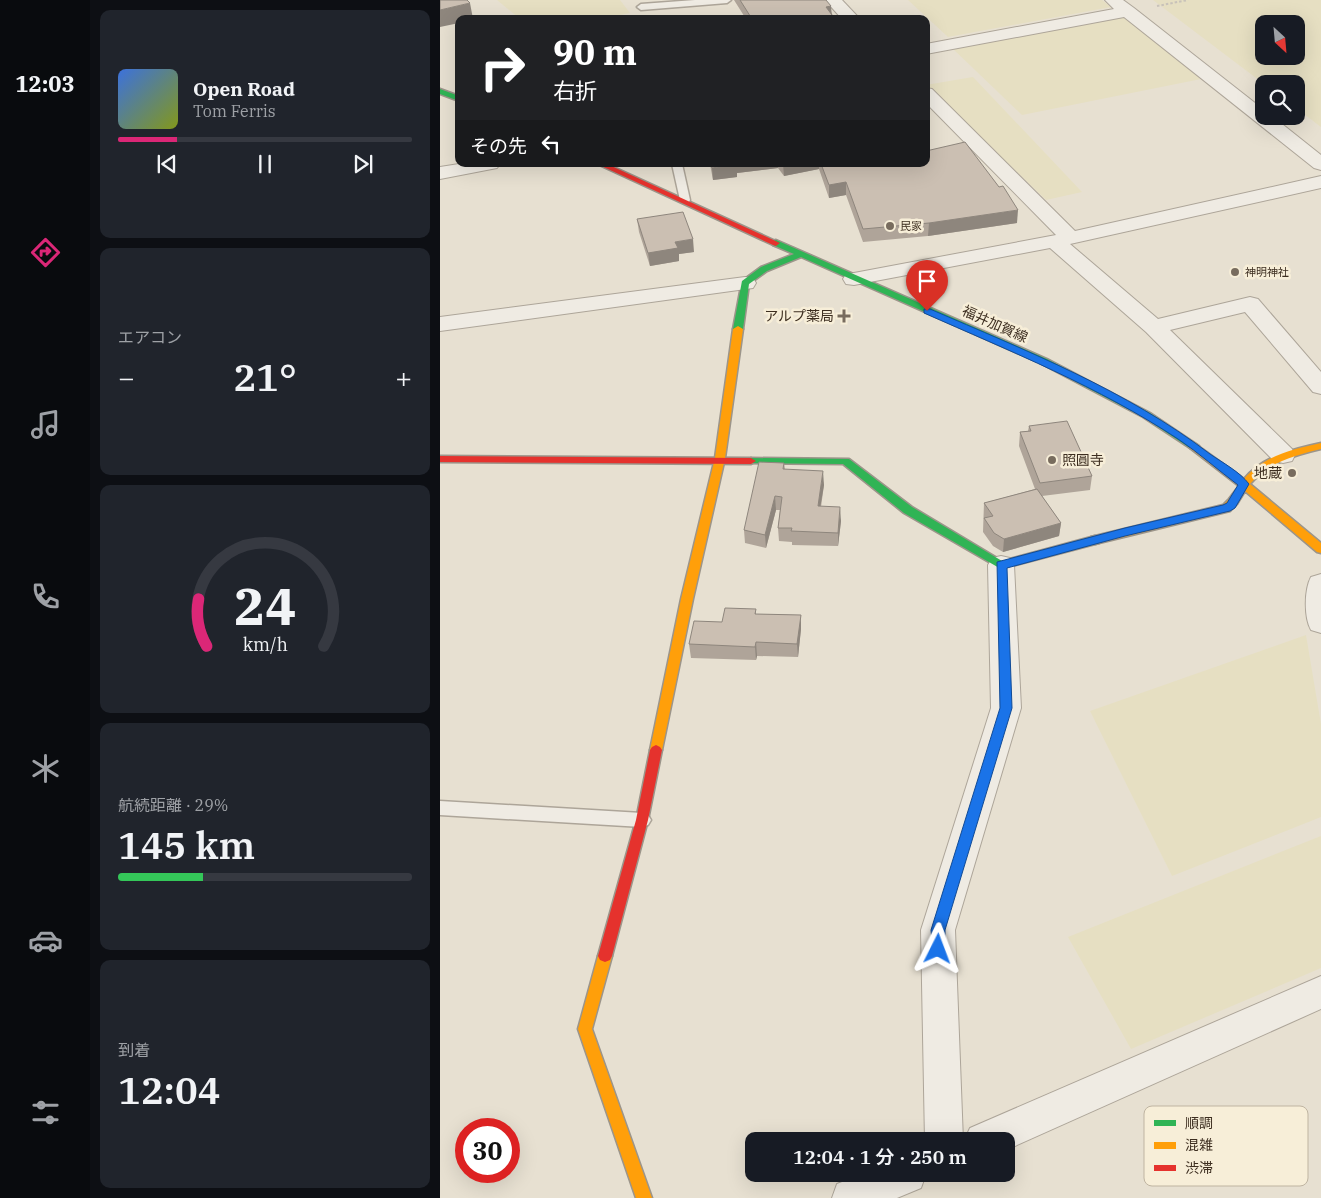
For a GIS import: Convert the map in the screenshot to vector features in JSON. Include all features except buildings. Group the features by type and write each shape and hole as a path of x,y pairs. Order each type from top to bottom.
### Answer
{"street":[{"path":"833,0 848,15"},
{"path":"1113,0 1321,164"},
{"path":"930,48 1128,11"},
{"path":"440,91 455,97"},
{"path":"930,97 1062,239 1283,454"},
{"path":"440,173 473,167"},
{"name":"福井加賀線","path":"609,167 686,200 800,255 1055,367 1103,391 1182,437 1244,484 1321,549"},
{"path":"854,279 1062,239 1321,182"},
{"path":"440,324 745,282 764,269 800,255"},
{"path":"644,1198 585,1029 642,820 687,599 720,458 745,282"},
{"path":"1154,328 1250,304 1321,387"},
{"path":"440,459 720,458 846,461 908,510 1001,565 1125,532 1226,508 1231,505 1244,484 1283,454 1321,446"},
{"path":"944,1132 938,930 1006,708 1001,565"},
{"path":"1321,584 1321,623"},
{"path":"1002,1132 1321,992"},
{"path":"851,1198 888,1182"}],"lane":[{"path":"638,4 727,0"},
{"path":"678,167 686,200"},
{"path":"440,808 642,820"}],"shaded area":[{"path":"497,0 620,0 630,13 620,15 515,15"},
{"path":"908,0 1102,0 1111,7 948,37 930,20 930,15 924,15"},
{"path":"1153,0 1321,0 1321,127 1305,115 1305,75 1255,75 1255,77"},
{"path":"1127,17 1201,79 1022,115 951,47"},
{"path":"973,77 1082,192 1046,200 930,89 930,84"},
{"path":"1306,635 1321,724 1321,817 1172,876 1090,711"},
{"path":"1321,836 1321,968 1131,1049 1068,937"}],"traffic: fast":[{"path":"440,91 455,97"},
{"path":"776,243 1044,361 1146,415 1194,446"},
{"path":"738,329 745,283 764,269 800,255"},
{"path":"751,461 845,461 908,510 1001,565 1095,540"}],"traffic: slow":[{"path":"656,750 687,599 720,458 738,329"},
{"path":"1194,446 1236,478 1321,549"},
{"path":"1095,540 1226,508 1233,502 1250,478 1267,465 1292,453 1321,446"},
{"path":"605,956 585,1029 644,1198"}],"traffic: jam":[{"path":"608,167 776,243"},
{"path":"440,459 751,461"},
{"path":"605,956 642,820 656,750"}],"place":[{"name":"民家","path":"890,226"},
{"name":"神明神社","path":"1235,272"},
{"name":"アルプ薬局","path":"844,316"},
{"name":"照圓寺","path":"1052,460"},
{"name":"地蔵","path":"1292,473"}],"route":[{"path":"927,311 1055,367 1103,391 1182,437 1244,484 1231,505 1226,508 1125,532 1001,565 1006,708 938,930 938,949"}]}
